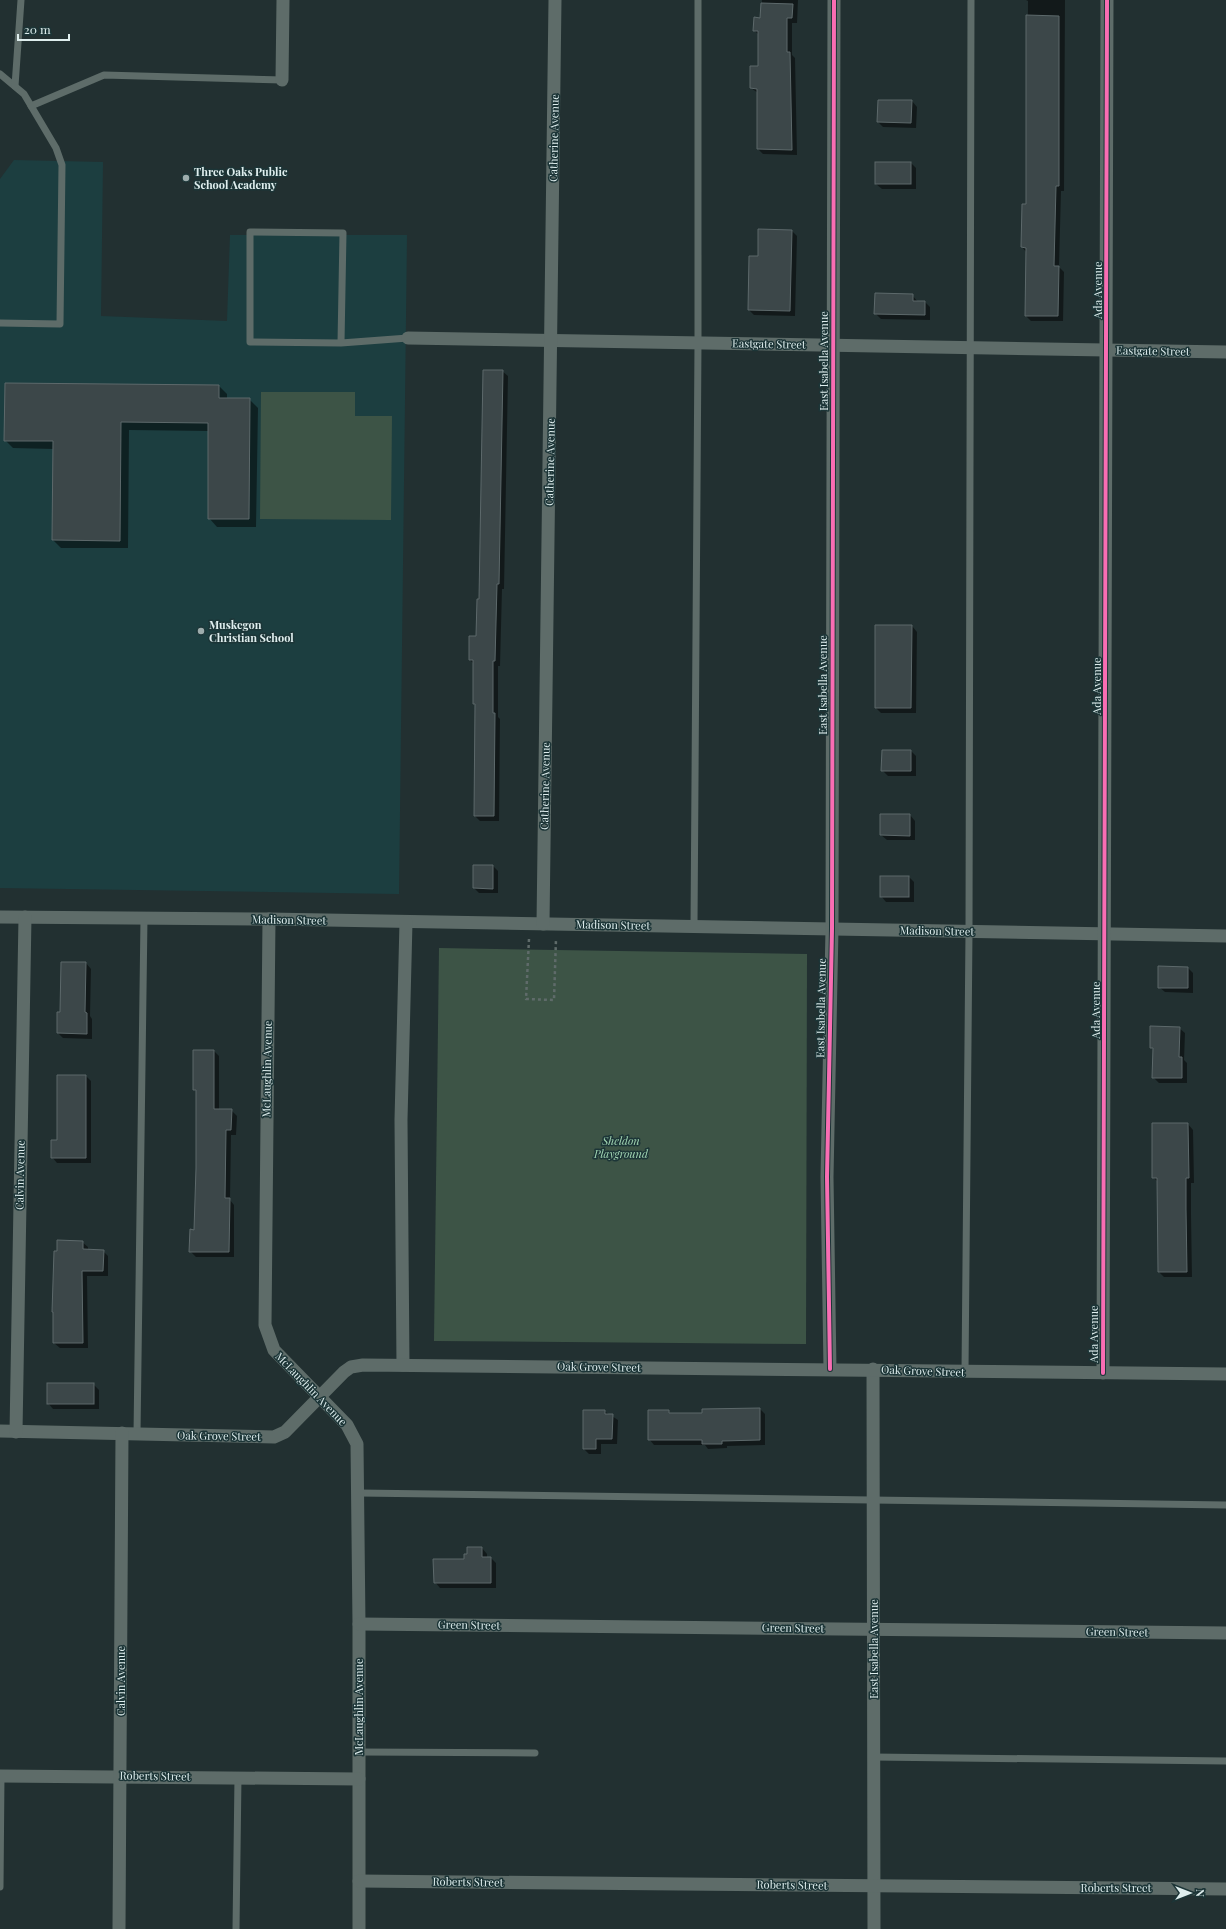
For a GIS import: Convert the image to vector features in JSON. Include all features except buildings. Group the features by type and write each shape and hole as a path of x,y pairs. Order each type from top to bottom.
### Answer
{"street":[{"path":"282,80 283,0"},
{"name":"Catherine Avenue","path":"543,924 552,340 555,0"},
{"name":"East Isabella Avenue","path":"830,1369 827,1178 832,929 834,0"},
{"name":"Ada Avenue","path":"1103,1373 1107,0"},
{"name":"Eastgate Street","path":"408,338 1226,352"},
{"name":"Madison Street","path":"0,917 269,919 1226,936"},
{"name":"Calvin Avenue","path":"16,1432 25,917"},
{"name":"McLaughlin Avenue","path":"269,919 265,1325 274,1350 347,1425 357,1444 359,1493 359,1929"},
{"path":"403,1365 401,1120 406,922"},
{"name":"Oak Grove Street","path":"0,1432 122,1433 274,1437 285,1432 344,1372 351,1367 363,1365 873,1369 965,1372 1226,1374"},
{"name":"East Isabella Avenue","path":"873,1369 874,1929"},
{"name":"Calvin Avenue","path":"119,1929 122,1433"},
{"name":"Green Street","path":"359,1624 1226,1633"},
{"name":"Roberts Street","path":"1,1776 359,1779"},
{"name":"Roberts Street","path":"359,1881 1226,1889"}],"lane":[{"path":"15,86 20,0"},
{"path":"694,927 698,343 698,0"},
{"path":"965,1372 969,932 968,662 971,348 971,0"},
{"path":"0,74 24,94 56,148 62,166 60,324 0,323"},
{"path":"31,106 104,75 282,80"},
{"path":"341,343 343,233 250,232 250,342 341,343 408,338"},
{"path":"137,1434 144,918"},
{"path":"359,1493 873,1499 1226,1506"},
{"path":"359,1752 535,1753"},
{"path":"873,1757 1226,1761"},
{"path":"0,1887 1,1776"},
{"path":"236,1929 238,1777"}],"path":[{"path":"529,936 526,999 554,1000 556,924"}],"shaded area":[{"name":"Muskegon Christian School","path":"14,160 103,162 101,316 227,321 230,235 407,235 399,894 0,888 0,179"}],"green space":[{"path":"261,392 355,392 355,416 392,416 391,520 260,519"},
{"name":"Sheldon Playground","path":"439,948 807,954 806,1344 434,1341"}],"cycle path":[{"path":"830,1369 827,1177 832,929 834,0"},
{"path":"1103,1373 1107,0"}],"place":[{"name":"Three Oaks Public School Academy","path":"186,178"},
{"name":"Muskegon Christian School","path":"201,631"}]}
